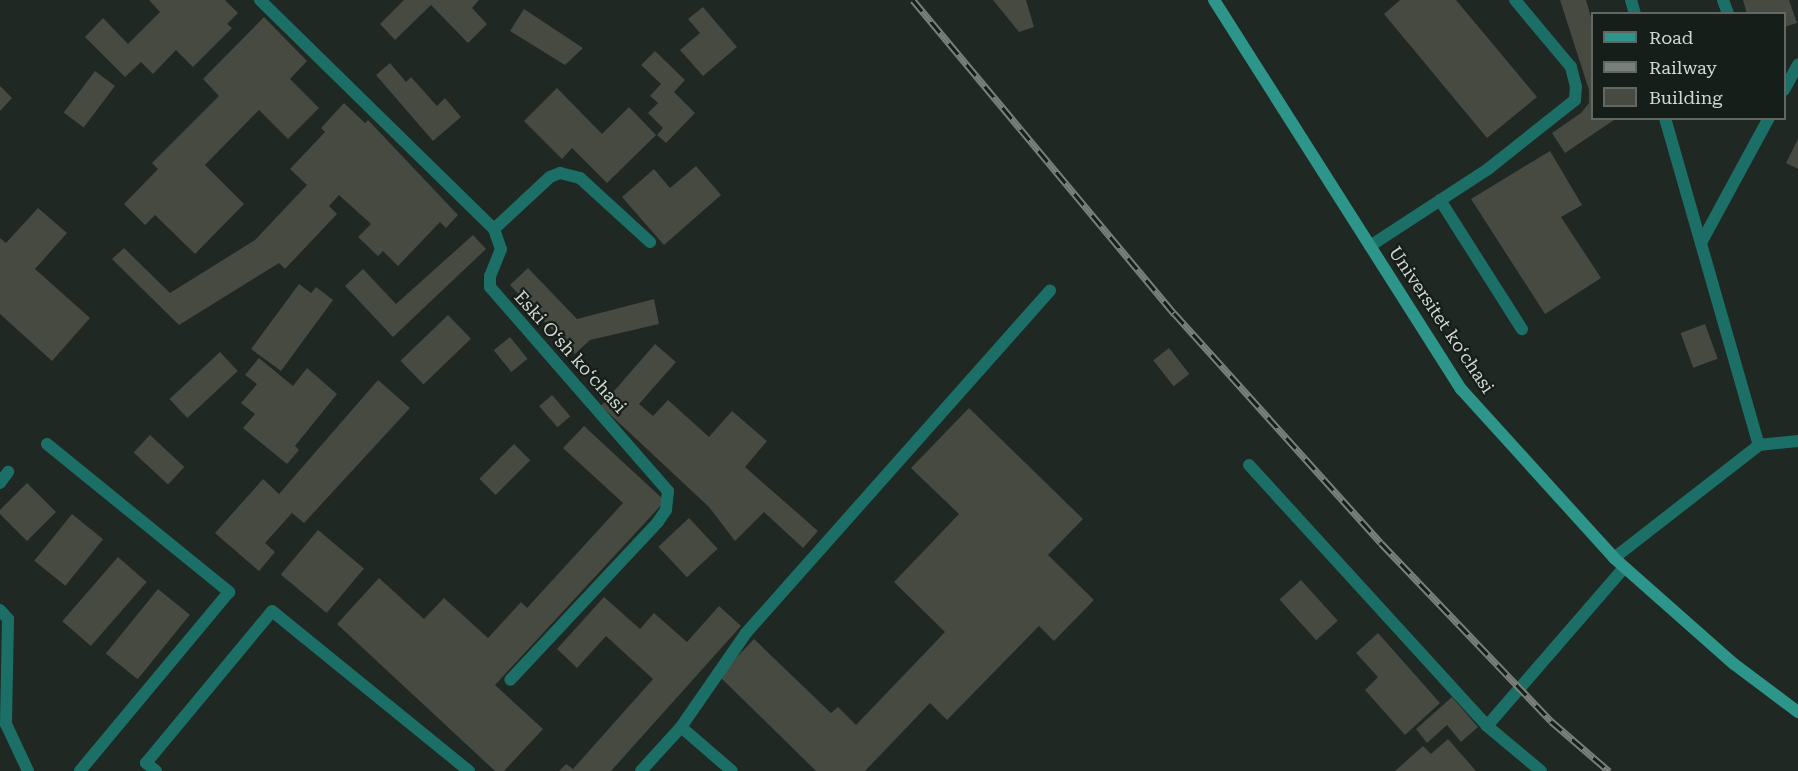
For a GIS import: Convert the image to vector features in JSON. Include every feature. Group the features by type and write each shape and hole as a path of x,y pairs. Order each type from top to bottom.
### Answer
{"main road":[{"name":"Universitet kо‘chasi","path":"1214,0 1461,389 1624,568 1734,664 1798,712"}],"street":[{"path":"260,0 494,229 550,177 572,174 650,242"},
{"path":"1370,246 1488,169 1575,100 1576,87 1571,67 1515,0"},
{"path":"1786,88 1798,65"},
{"path":"1666,120 1759,445"},
{"path":"1701,243 1767,120"},
{"path":"1440,200 1522,329"},
{"name":"Eski Oʻsh koʻchasi","path":"494,229 501,249 490,276 490,287 668,491 666,510 658,522 510,680"},
{"path":"641,771 681,727 746,633 1050,291"},
{"path":"1614,558 1759,445 1798,441"},
{"path":"47,444 229,592 80,771"},
{"path":"1249,465 1487,726 1540,771"},
{"path":"0,483 9,472"},
{"path":"1487,726 1624,568"},
{"path":"0,610 8,619 6,724 28,771"},
{"path":"156,771 146,763 272,611 469,771"},
{"path":"681,727 732,771"}],"building":[{"path":"149,0 225,0 238,13 227,24 232,28 193,67 176,50 153,74 141,62 125,77 85,37 103,18 128,44 160,12"},
{"path":"404,0 479,0 472,8 487,24 468,43 431,5 395,40 380,24"},
{"path":"993,0 1026,0 1034,27 1019,32"},
{"path":"1400,0 1456,0 1537,97 1487,138 1384,14"},
{"path":"1560,0 1586,0 1591,18 1591,120 1614,120 1565,153 1552,133 1581,113 1589,103 1589,90"},
{"path":"1743,0 1789,0 1797,23 1786,26 1786,12 1746,12"},
{"path":"703,7 737,47 703,76 680,50 700,33 688,19"},
{"path":"524,9 583,48 565,65 510,31"},
{"path":"264,17 307,61 290,79 319,108 288,139 259,110 205,165 244,204 195,254 155,215 145,225 124,204 158,169 152,163 219,96 203,79"},
{"path":"655,51 685,80 674,92 695,113 666,143 657,135 663,128 648,113 658,103 650,96 661,84 641,65"},
{"path":"390,63 406,82 411,77 437,106 445,98 461,117 433,141 376,75"},
{"path":"95,71 115,86 84,128 64,113"},
{"path":"0,86 12,98 0,111"},
{"path":"557,88 602,134 629,107 656,135 607,183 572,148 562,159 524,121"},
{"path":"344,103 365,123 368,120 458,215 446,228 440,222 398,266 383,251 378,256 358,237 371,224 339,195 329,206 337,214 285,269 279,263 179,325 112,259 124,248 170,293 255,240 307,185 290,169 325,132 321,128"},
{"path":"1798,139 1798,169 1786,163"},
{"path":"1550,151 1582,205 1561,217 1601,278 1545,314 1471,199"},
{"path":"696,166 721,195 664,245 622,197 654,169 670,188"},
{"path":"38,208 67,233 35,269 90,318 52,361 0,314 0,238 6,243"},
{"path":"473,235 486,249 393,337 345,286 363,269 396,304"},
{"path":"528,268 577,319 654,299 659,324 590,340 575,354 510,285"},
{"path":"299,284 311,293 316,287 333,300 281,371 251,349"},
{"path":"448,315 471,339 423,385 401,361"},
{"path":"1705,324 1718,359 1693,368 1681,333"},
{"path":"510,337 528,359 511,372 494,350"},
{"path":"655,344 676,362 639,404 653,416 668,400 709,437 732,411 767,441 745,467 818,531 803,548 764,512 735,541 709,507 601,406"},
{"path":"1169,348 1189,374 1174,386 1153,360"},
{"path":"220,352 238,371 187,418 170,399"},
{"path":"259,358 293,386 307,368 337,394 295,446 299,450 287,464 243,428 255,414 241,403 257,384 245,375"},
{"path":"378,380 410,408 304,523 292,513 265,543 275,552 259,571 215,533 263,479 279,494"},
{"path":"552,395 570,416 558,427 539,406"},
{"path":"969,408 1083,519 1048,555 1094,600 1054,641 1039,626 947,720 930,703 865,771 816,771 719,676 754,639 831,713 838,707 856,725 945,632 894,582 959,514 911,468"},
{"path":"584,426 665,501 495,685 543,729 504,771 495,771 337,624 379,578 424,619 444,598 488,638 521,602 527,608 623,503 563,448"},
{"path":"150,435 184,467 168,485 134,453"},
{"path":"514,444 530,460 496,495 479,479"},
{"path":"27,483 56,512 27,541 0,514 0,510"},
{"path":"72,514 103,539 65,586 34,561"},
{"path":"689,518 718,549 687,577 658,547"},
{"path":"318,530 364,569 327,613 281,574"},
{"path":"118,557 147,582 91,646 62,621"},
{"path":"1301,580 1338,621 1316,640 1279,599"},
{"path":"158,589 190,615 138,679 106,654"},
{"path":"604,597 640,629 654,613 687,642 719,606 741,626 611,771 559,771 566,764 573,769 653,679 606,636 577,668 557,649"},
{"path":"1378,633 1440,703 1405,735 1365,690 1378,677 1356,653"},
{"path":"1452,697 1478,727 1461,742 1447,725 1427,743 1416,729"},
{"path":"1448,739 1476,771 1395,771 1423,746 1431,754"}],"railway":[{"path":"913,0 1174,313 1381,543 1551,721 1609,771"}]}
